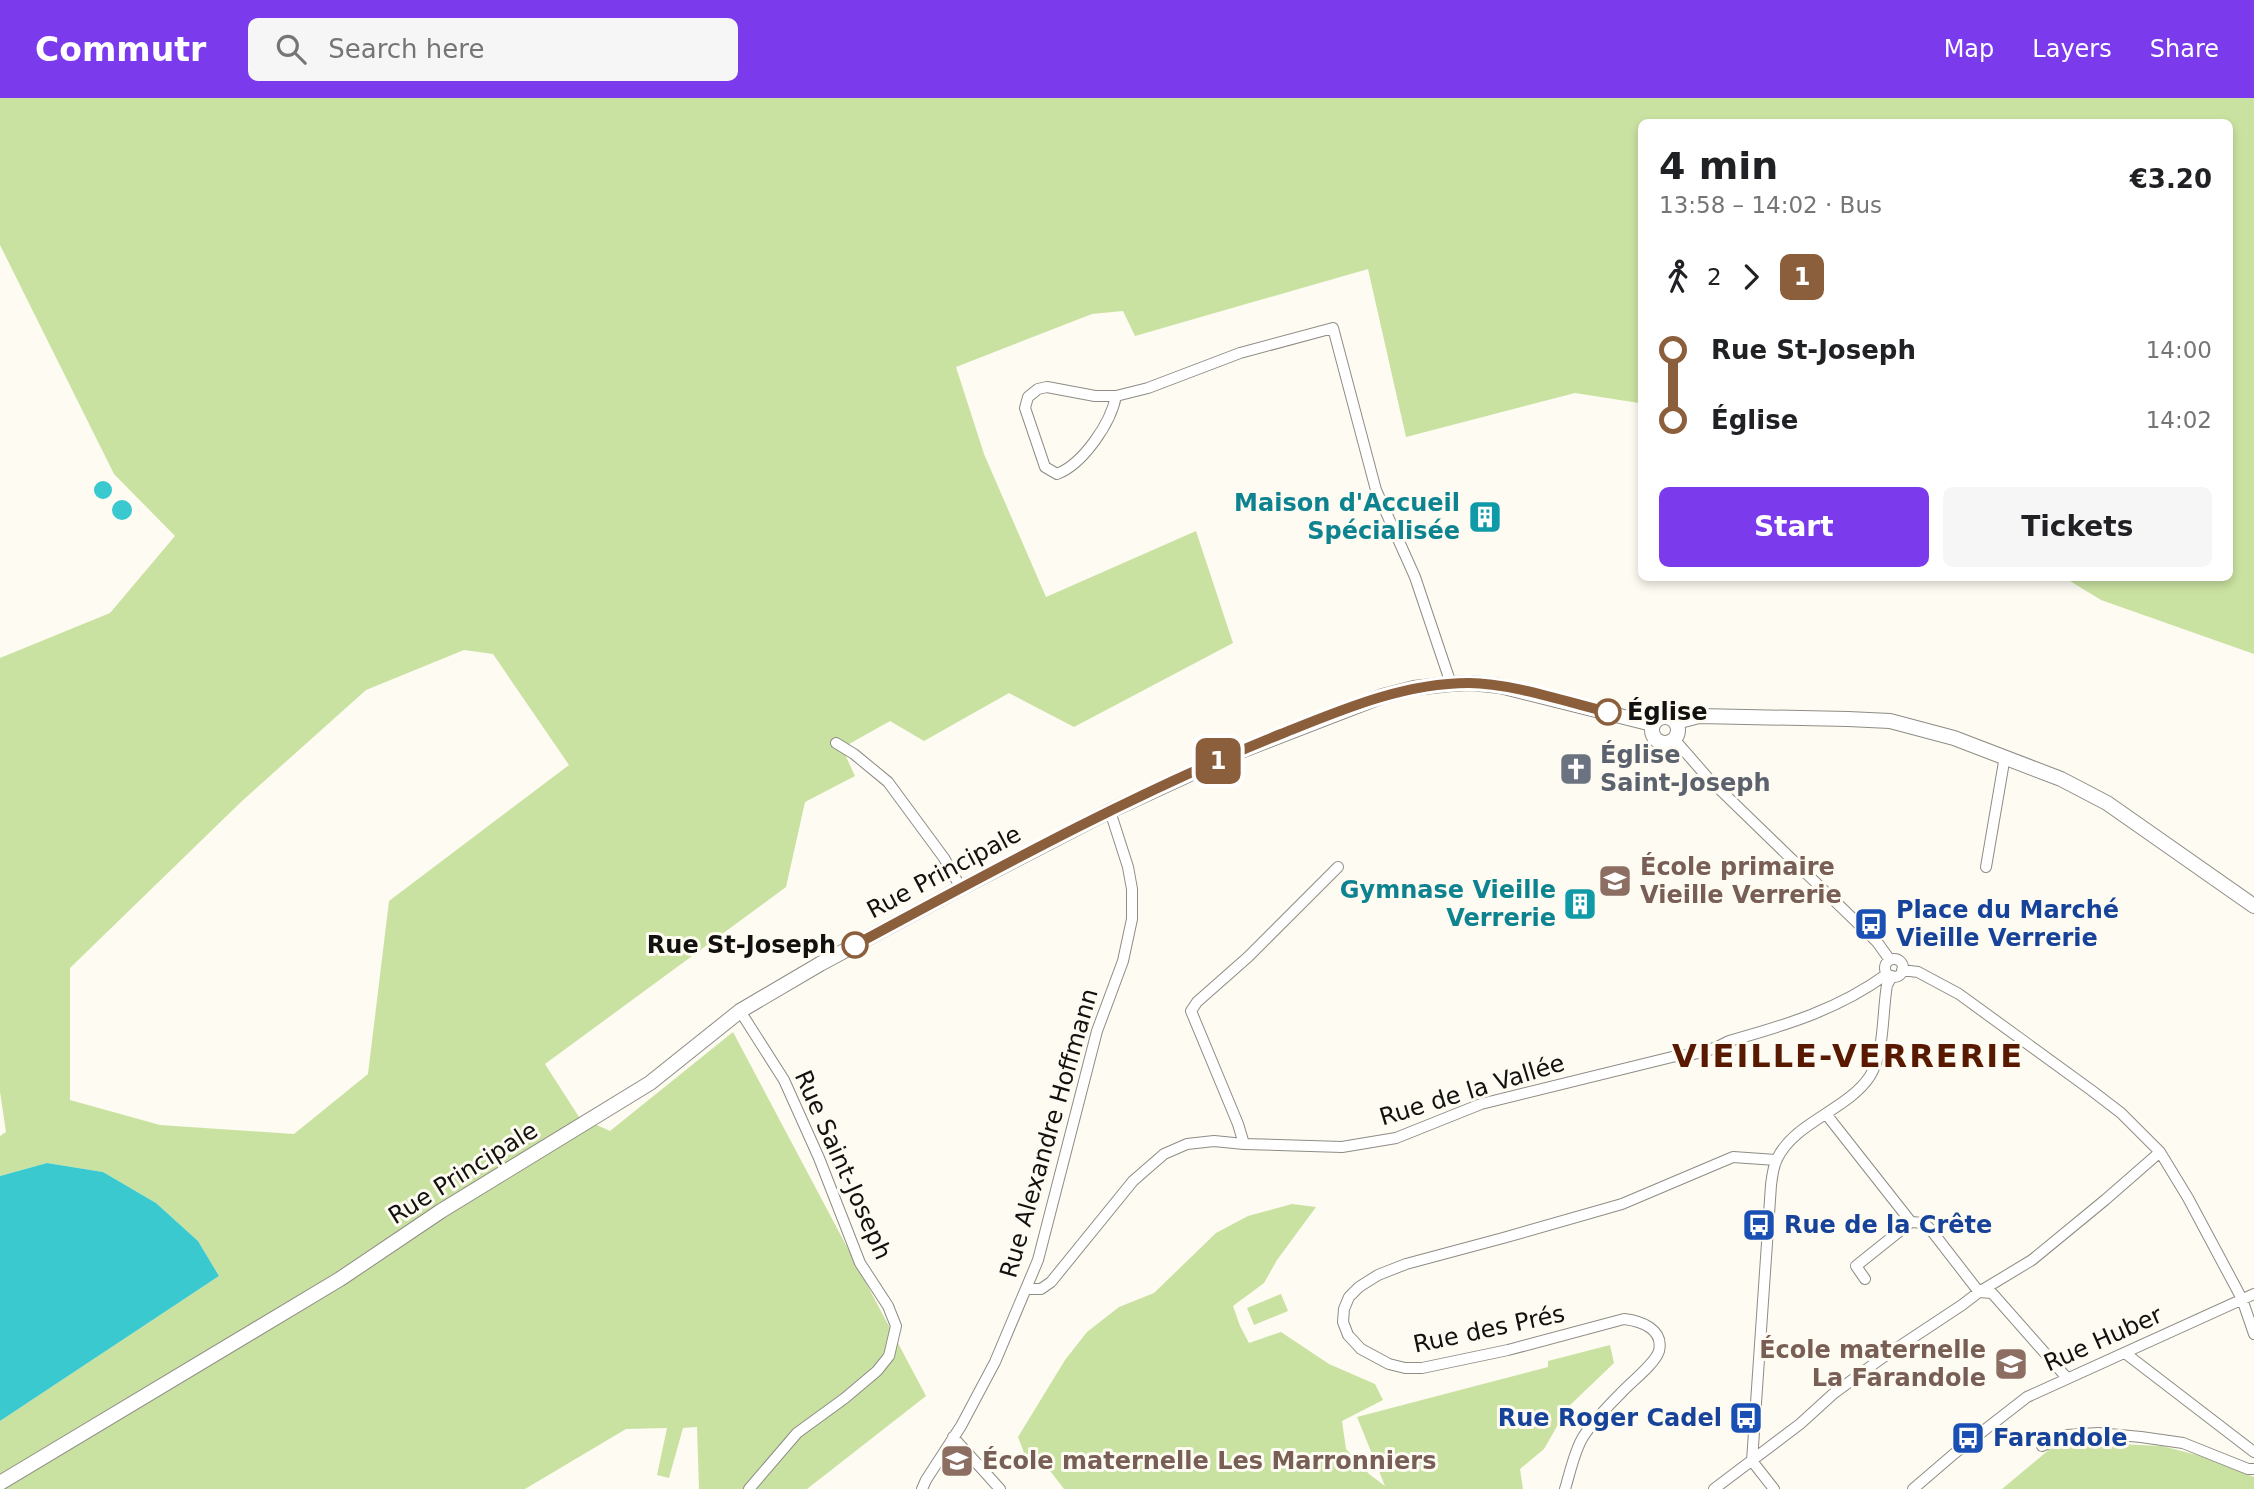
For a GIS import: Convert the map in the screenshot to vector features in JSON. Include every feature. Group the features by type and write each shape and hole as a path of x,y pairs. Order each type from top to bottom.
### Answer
{"street":[{"path":"1116,396 1114,409 1097,439 1067,470 1057,474 1045,467 1025,408 1028,397 1038,388 1047,387 1095,396 1116,396 1240,353 1334,328 1376,490 1415,577 1451,684"},
{"name":"Rue Principale","path":"0,1483 340,1279 441,1211 638,1090 740,1011 820,964 1110,811 1246,749 1335,713 1414,688 1471,683 1500,686 1652,724"},
{"path":"1676,722 1699,716 1890,721 1954,738 2061,779 2107,803 2254,906"},
{"path":"1670,717 1676,722 1678,731 1674,739 1664,743 1657,741 1653,735 1652,724 1657,719 1670,717"},
{"path":"1674,739 1708,778 1877,942 1890,960"},
{"path":"836,743 888,782 944,858 961,888"},
{"path":"1986,867 2005,756"},
{"name":"Rue Alexandre Hoffmann","path":"922,1489 995,1362 1038,1259 1097,1031 1122,961 1132,919 1133,901 1128,867 1110,811"},
{"path":"1244,1144 1191,1012 1197,1002 1248,957 1338,867"},
{"path":"1889,975 1900,975 1902,970 1900,962 1890,960"},
{"path":"1774,1489 1752,1461 1771,1185 1776,1160 1786,1145 1857,1092 1871,1075 1883,1027 1889,975 1885,967 1890,960"},
{"path":"1902,970 1918,972 1959,994 2020,1037 2121,1113 2160,1152 2242,1299 2254,1334"},
{"name":"Rue de la Vallée","path":"1026,1289 1041,1289 1051,1282 1133,1181 1164,1153 1187,1144 1214,1141 1342,1147 1396,1138 1481,1104 1717,1048 1730,1041 1822,1012 1889,975"},
{"name":"Rue Saint-Joseph","path":"740,1011 784,1080 819,1158 860,1263 888,1306 896,1326 889,1356 877,1371 797,1433 749,1489"},
{"path":"1826,1114 1911,1222"},
{"path":"1714,1489 1800,1424 1843,1387 1979,1292 2032,1259 2160,1152"},
{"name":"Rue des Prés","path":"1565,1489 1582,1438 1659,1352 1658,1338 1650,1326 1636,1320 1624,1319 1508,1350 1422,1368 1405,1368 1389,1364 1361,1349 1348,1335 1343,1322 1349,1297 1378,1275 1406,1264 1622,1204 1733,1157 1776,1160"},
{"path":"1865,1279 1856,1266 1911,1222 1924,1223 1979,1292 1992,1293 2067,1378"},
{"name":"Rue Huber","path":"1913,1489 2027,1397 2254,1294"},
{"path":"2125,1353 2254,1452"},
{"path":"2042,1446 2067,1435 2098,1433 2141,1437 2183,1443 2254,1469"},
{"path":"953,1437 1000,1489"}],"green space":[{"path":"0,98 2254,98 2254,654 2101,600 2070,581 2233,581 2233,119 1638,119 1638,403 1575,393 1406,437 1368,269 1135,336 1123,311 1092,314 956,367 984,454 1046,597 1196,531 1233,643 1074,727 1009,693 924,741 890,721 842,748 855,776 805,802 786,887 545,1064 579,1117 610,1131 733,1032 926,1396 807,1489 699,1489 697,1427 683,1428 669,1478 657,1475 667,1428 626,1429 525,1489 0,1489 0,1421 219,1276 198,1241 156,1203 103,1172 47,1163 0,1176 0,1136 6,1132 0,1092 0,658 110,613 175,536 114,474 0,245","holes":["464,650 493,654 569,765 389,901 368,1074 294,1134 160,1125 70,1100 70,968 242,801 366,690"]},
{"path":"1292,1204 1316,1207 1277,1260 1264,1283 1233,1306 1249,1343 1281,1332 1329,1364 1375,1384 1383,1400 1342,1421 1346,1449 1369,1474 1385,1486 1357,1417 1548,1367 1548,1361 1610,1345 1614,1363 1568,1407 1544,1449 1520,1469 1523,1489 1064,1489 1051,1472 1026,1458 1018,1437 1065,1360 1087,1332 1119,1307 1154,1293 1216,1233 1248,1216"},
{"path":"1281,1294 1288,1311 1254,1325 1247,1308"},
{"path":"2118,1444 2162,1446 2197,1455 2254,1477 2254,1489 2002,1489 2051,1448"}],"water":[{"path":"103,481 109,484 112,490 109,496 103,499 97,496 94,490 97,484"},
{"path":"122,500 129,503 132,510 129,517 122,520 115,517 112,510 115,503"},
{"path":"47,1163 103,1172 156,1203 198,1241 219,1276 0,1421 0,1176"}],"bus line":[{"name":"1","path":"855,945 1110,811 1246,749 1383,696 1414,688 1471,683 1500,686 1608,712"}],"place":[{"name":"Maison d'Accueil Spécialisée","path":"1485,517"},
{"name":"Église","path":"1608,712"},
{"name":"Église Saint-Joseph","path":"1576,769"},
{"name":"École primaire Vieille Verrerie","path":"1615,881"},
{"name":"Gymnase Vieille Verrerie","path":"1580,904"},
{"name":"Place du Marché Vieille Verrerie","path":"1871,924"},
{"name":"Rue St-Joseph","path":"855,945"},
{"name":"Rue de la Crête","path":"1759,1225"},
{"name":"École maternelle La Farandole","path":"2011,1364"},
{"name":"Rue Roger Cadel","path":"1746,1418"},
{"name":"Farandole","path":"1968,1438"},
{"name":"École maternelle Les Marronniers","path":"957,1461"}],"district":[{"name":"VIEILLE-VERRERIE","path":"1848,1056"}]}
